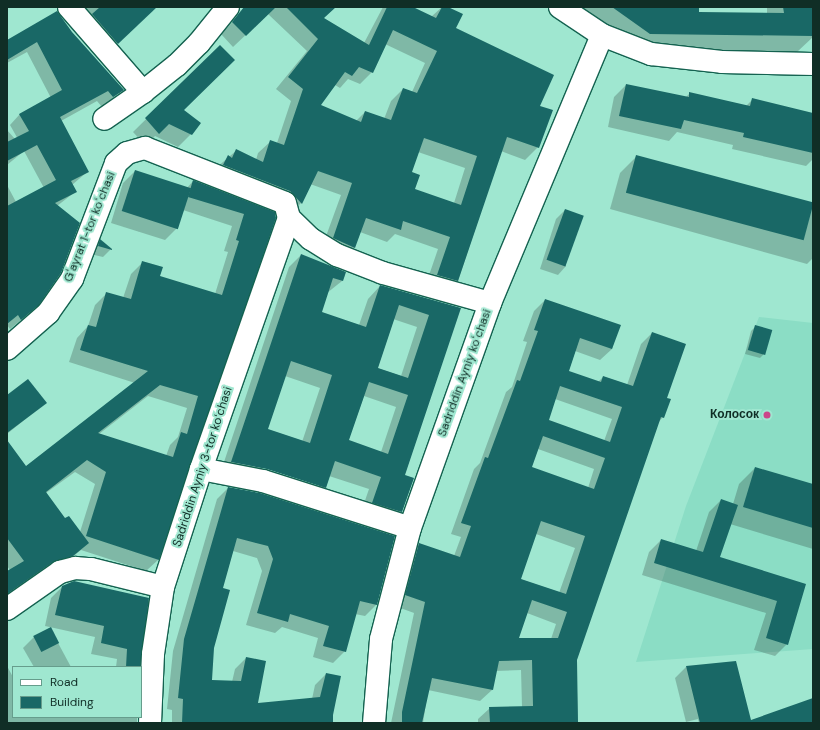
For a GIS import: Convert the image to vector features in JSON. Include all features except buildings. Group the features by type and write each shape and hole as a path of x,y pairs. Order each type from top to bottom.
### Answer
{"street":[{"path":"69,7 143,92"},
{"path":"104,119 143,92 193,49 228,7"},
{"path":"560,7 602,35 651,54 722,62 813,64"},
{"name":"Sadriddin Ayniy koʻchasi","path":"374,723 381,639 410,528 490,304 602,35"},
{"name":"Gʻayrat 1-tor koʻchasi","path":"7,348 48,313 72,279 116,163 127,153 145,148 285,203 289,218"},
{"path":"289,218 311,239 337,255 383,273 490,304"},
{"name":"Sadriddin Ayniy 3-tor koʻchasi","path":"150,723 153,654 163,587 201,469 289,218"},
{"path":"201,469 263,481 410,528"},
{"path":"7,609 60,572 75,568 91,569 163,587"}],"shaded area":[{"name":"Колосок","path":"759,317 813,323 813,649 636,662 686,506"}],"place":[{"name":"Колосок","path":"767,415"}]}
